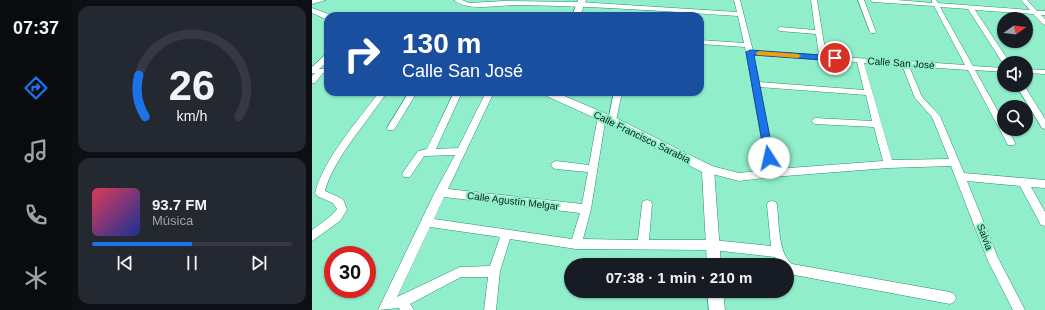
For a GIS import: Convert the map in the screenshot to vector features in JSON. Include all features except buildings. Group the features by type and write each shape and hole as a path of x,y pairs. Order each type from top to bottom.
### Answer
{"street":[{"path":"312,2 323,0"},
{"path":"457,0 468,5 505,2 581,2 613,6 740,14"},
{"path":"613,6 617,0"},
{"path":"737,0 749,49 772,173 888,164 954,162"},
{"path":"814,0 823,58"},
{"path":"861,0 873,32"},
{"path":"873,0 935,2 970,7 1045,13"},
{"path":"1024,0 1045,23"},
{"path":"577,12 581,2"},
{"path":"935,2 1011,143"},
{"path":"970,7 1002,56"},
{"path":"312,10 324,15"},
{"path":"780,29 819,32"},
{"name":"Calle San José","path":"704,43 823,58 904,62 997,69"},
{"path":"312,71 324,60"},
{"path":"860,60 888,164"},
{"name":"Salvia","path":"904,62 919,98 936,116 994,261 1019,310"},
{"path":"312,71 324,71"},
{"path":"312,82 324,71"},
{"path":"1033,71 1045,72"},
{"path":"756,84 869,93"},
{"path":"1024,92 1045,126"},
{"path":"312,236 336,218 342,210 341,203 338,200 325,197 320,194 320,188 329,170 380,96"},
{"path":"391,128 411,96"},
{"path":"430,152 456,96"},
{"path":"488,96 440,192 386,307 404,306 460,272 494,271"},
{"name":"Calle Francisco Sarabia","path":"558,96 708,169 739,177 772,173"},
{"path":"576,244 586,209 593,169 607,119 616,96"},
{"path":"815,121 877,124"},
{"path":"407,174 420,153 461,151"},
{"path":"556,165 593,169"},
{"path":"708,169 714,258"},
{"path":"961,176 1045,184"},
{"path":"1023,182 1045,222"},
{"name":"Calle Agustín Melgar","path":"440,192 586,209"},
{"path":"643,244 647,204"},
{"path":"772,205 778,252 780,258"},
{"path":"426,222 576,244 713,245 778,252"},
{"path":"490,310 494,271 506,234"},
{"path":"794,270 950,298"},
{"path":"716,298 717,310"}],"slow traffic":[{"path":"759,53 798,56"}],"route":[{"path":"769,158 750,52 835,58"}]}
